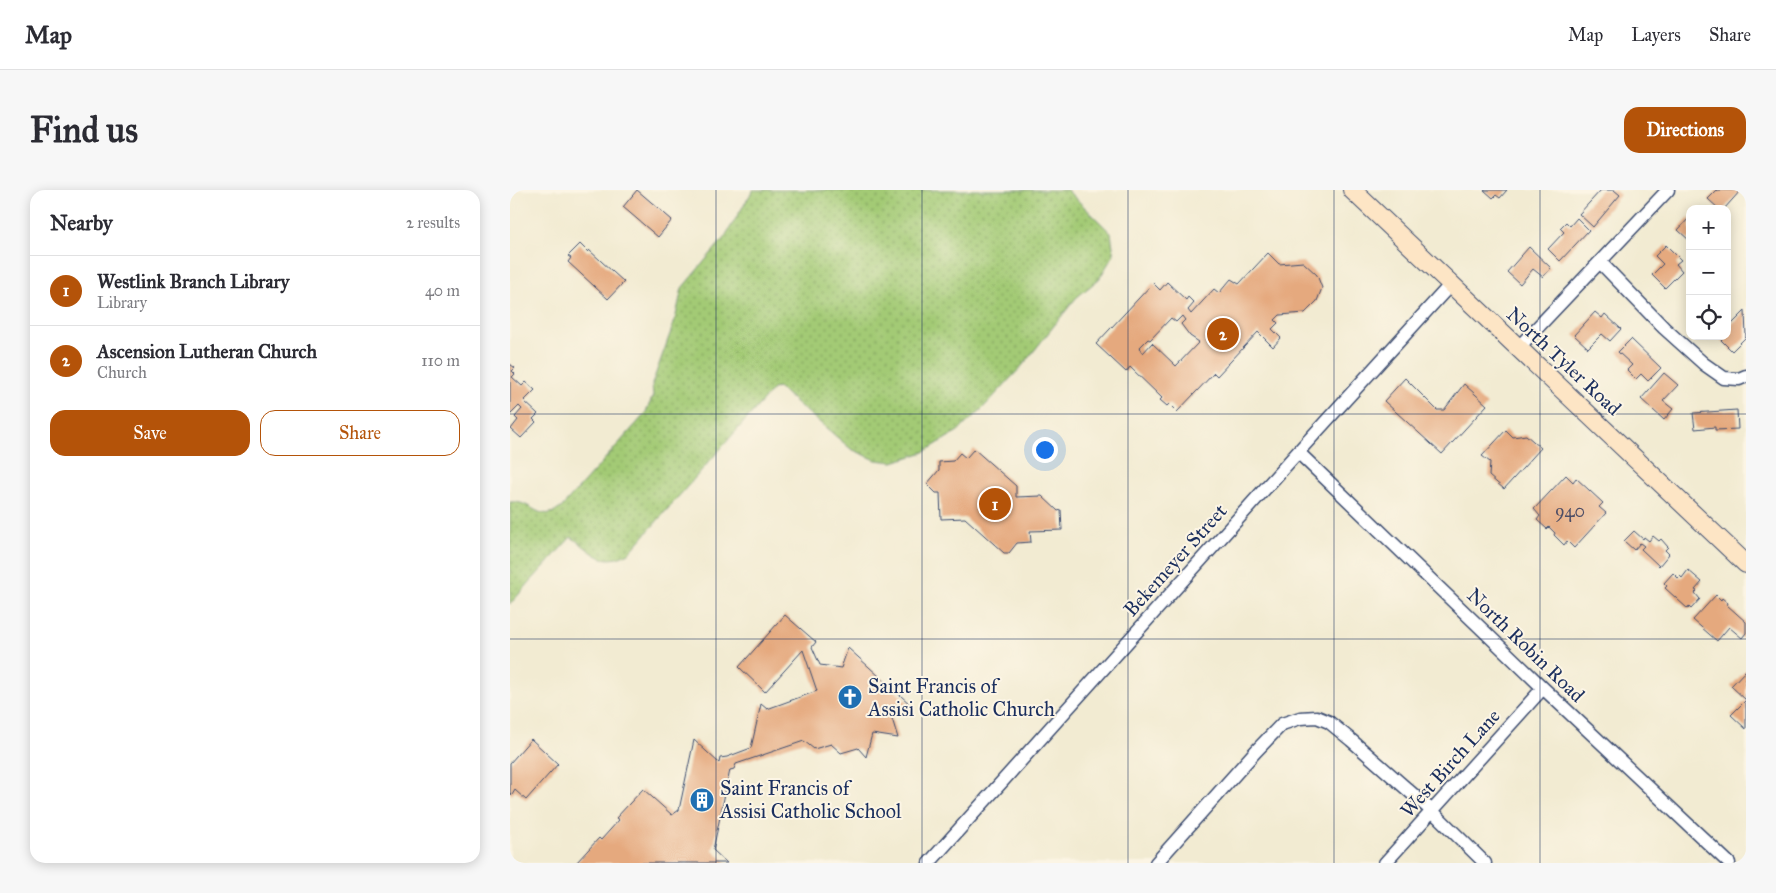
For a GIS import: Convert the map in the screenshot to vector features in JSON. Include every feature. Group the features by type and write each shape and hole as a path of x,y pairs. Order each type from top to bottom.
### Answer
{"main road":[{"name":"North Tyler Road","path":"1352,190 1746,564"}],"street":[{"path":"1518,348 1668,190"},
{"path":"1600,262 1664,328 1704,364 1724,378 1740,379 1746,376"},
{"name":"Bekemeyer Street","path":"929,863 1451,284"},
{"name":"North Robin Road","path":"1298,452 1543,688 1729,863"},
{"name":"West Birch Lane","path":"1385,863 1543,688"},
{"path":"1156,863 1282,724 1300,718 1316,717 1329,722 1352,740 1432,811 1485,863"}],"green space":[{"path":"753,190 1067,190 1111,233 1114,254 1099,279 1076,298 1022,366 983,408 958,431 924,452 893,462 876,460 851,449 779,388 773,389 629,553 611,559 604,558 592,553 571,537 510,604 510,502 518,502 547,514 561,508 645,414 653,396 652,384 675,320 682,288 724,238"}],"building":[{"path":"637,190 672,220 658,237 623,207"},
{"path":"1484,190 1507,190 1500,198 1496,195 1493,198"},
{"path":"1601,190 1614,190 1620,195 1593,227 1579,214"},
{"path":"1717,190 1741,190 1728,205 1715,205 1708,199"},
{"path":"1577,218 1589,230 1560,261 1548,249 1564,232 1560,228 1566,222 1570,226"},
{"path":"1686,221 1686,237 1678,230"},
{"path":"580,244 624,282 608,299 568,262 571,258 568,256"},
{"path":"1666,245 1681,260 1676,264 1682,271 1665,288 1652,275 1663,264 1655,256"},
{"path":"1529,247 1551,268 1543,277 1533,269 1520,284 1507,272"},
{"path":"1268,253 1279,264 1303,262 1317,275 1322,288 1317,301 1305,313 1280,315 1275,320 1278,323 1272,329 1281,338 1273,347 1258,332 1217,376 1214,373 1177,412 1169,404 1167,406 1160,400 1162,398 1130,367 1126,372 1096,344 1153,283 1160,290 1167,282 1186,300 1188,297 1194,303 1188,310 1191,314 1214,289 1219,293 1231,279 1239,284","holes":["1182,316 1185,320 1181,324 1190,336 1199,342 1176,366 1152,343 1143,353 1139,348 1148,339 1150,340 1171,318 1176,322"]},
{"path":"1745,311 1746,337 1732,351 1721,340 1731,340 1731,325"},
{"path":"1595,312 1602,318 1605,314 1621,329 1610,341 1602,334 1588,348 1574,335"},
{"path":"1631,339 1661,368 1648,381 1641,374 1636,379 1627,370 1632,365 1618,352"},
{"path":"510,364 515,368 512,371 515,374 512,377 522,386 526,382 535,390 524,401 538,414 533,419 536,422 521,438 511,429 518,420 515,417 522,409 519,406 510,415"},
{"path":"1664,373 1678,385 1663,401 1673,409 1664,420 1641,399"},
{"path":"1405,378 1437,410 1444,410 1464,384 1487,405 1442,454 1384,401"},
{"path":"1737,410 1738,429 1715,430 1715,427 1695,429 1693,413"},
{"path":"1506,430 1513,437 1526,435 1541,448 1504,489 1489,476 1490,462 1482,456"},
{"path":"974,449 1016,486 1016,497 1042,496 1058,511 1061,510 1062,530 1030,531 1031,542 1017,543 1009,553 1004,553 965,518 941,519 940,493 936,493 927,484 939,470 939,462 953,461 960,453 966,458"},
{"path":"1566,475 1573,482 1576,478 1603,503 1599,507 1606,513 1574,548 1567,541 1564,545 1549,527 1547,529 1537,520 1540,516 1534,509"},
{"path":"1634,531 1643,539 1644,537 1649,541 1653,536 1659,541 1661,539 1668,547 1665,550 1669,554 1659,566 1641,549 1644,546 1640,543 1634,550 1624,541"},
{"path":"1688,570 1702,582 1695,590 1700,599 1691,609 1689,607 1688,609 1665,588 1667,586 1664,583 1673,573 1678,578 1680,576 1682,578"},
{"path":"1716,595 1728,603 1727,605 1746,622 1746,633 1742,638 1729,627 1717,641 1693,620"},
{"path":"785,615 816,642 812,647 820,665 841,668 848,648 911,705 890,712 898,738 872,734 866,757 858,748 841,753 831,744 814,749 804,741 736,764 734,769 730,770 713,850 727,863 576,863 599,838 601,840 619,820 616,818 643,789 672,815 679,810 694,740 719,763 720,758 751,748 761,704 767,709 817,691 803,650 765,692 739,667"},
{"path":"1746,670 1746,700 1731,686"},
{"path":"1746,700 1746,729 1731,715"},
{"path":"531,739 558,764 526,800 515,790 512,795 510,793 510,763"}],"place":[{"name":"Ascension Lutheran Church","path":"1223,334"},
{"name":"Westlink Branch Library","path":"995,504"},
{"name":"Saint Francis of Assisi Catholic Church","path":"850,697"},
{"name":"Saint Francis of Assisi Catholic School","path":"702,800"}]}
